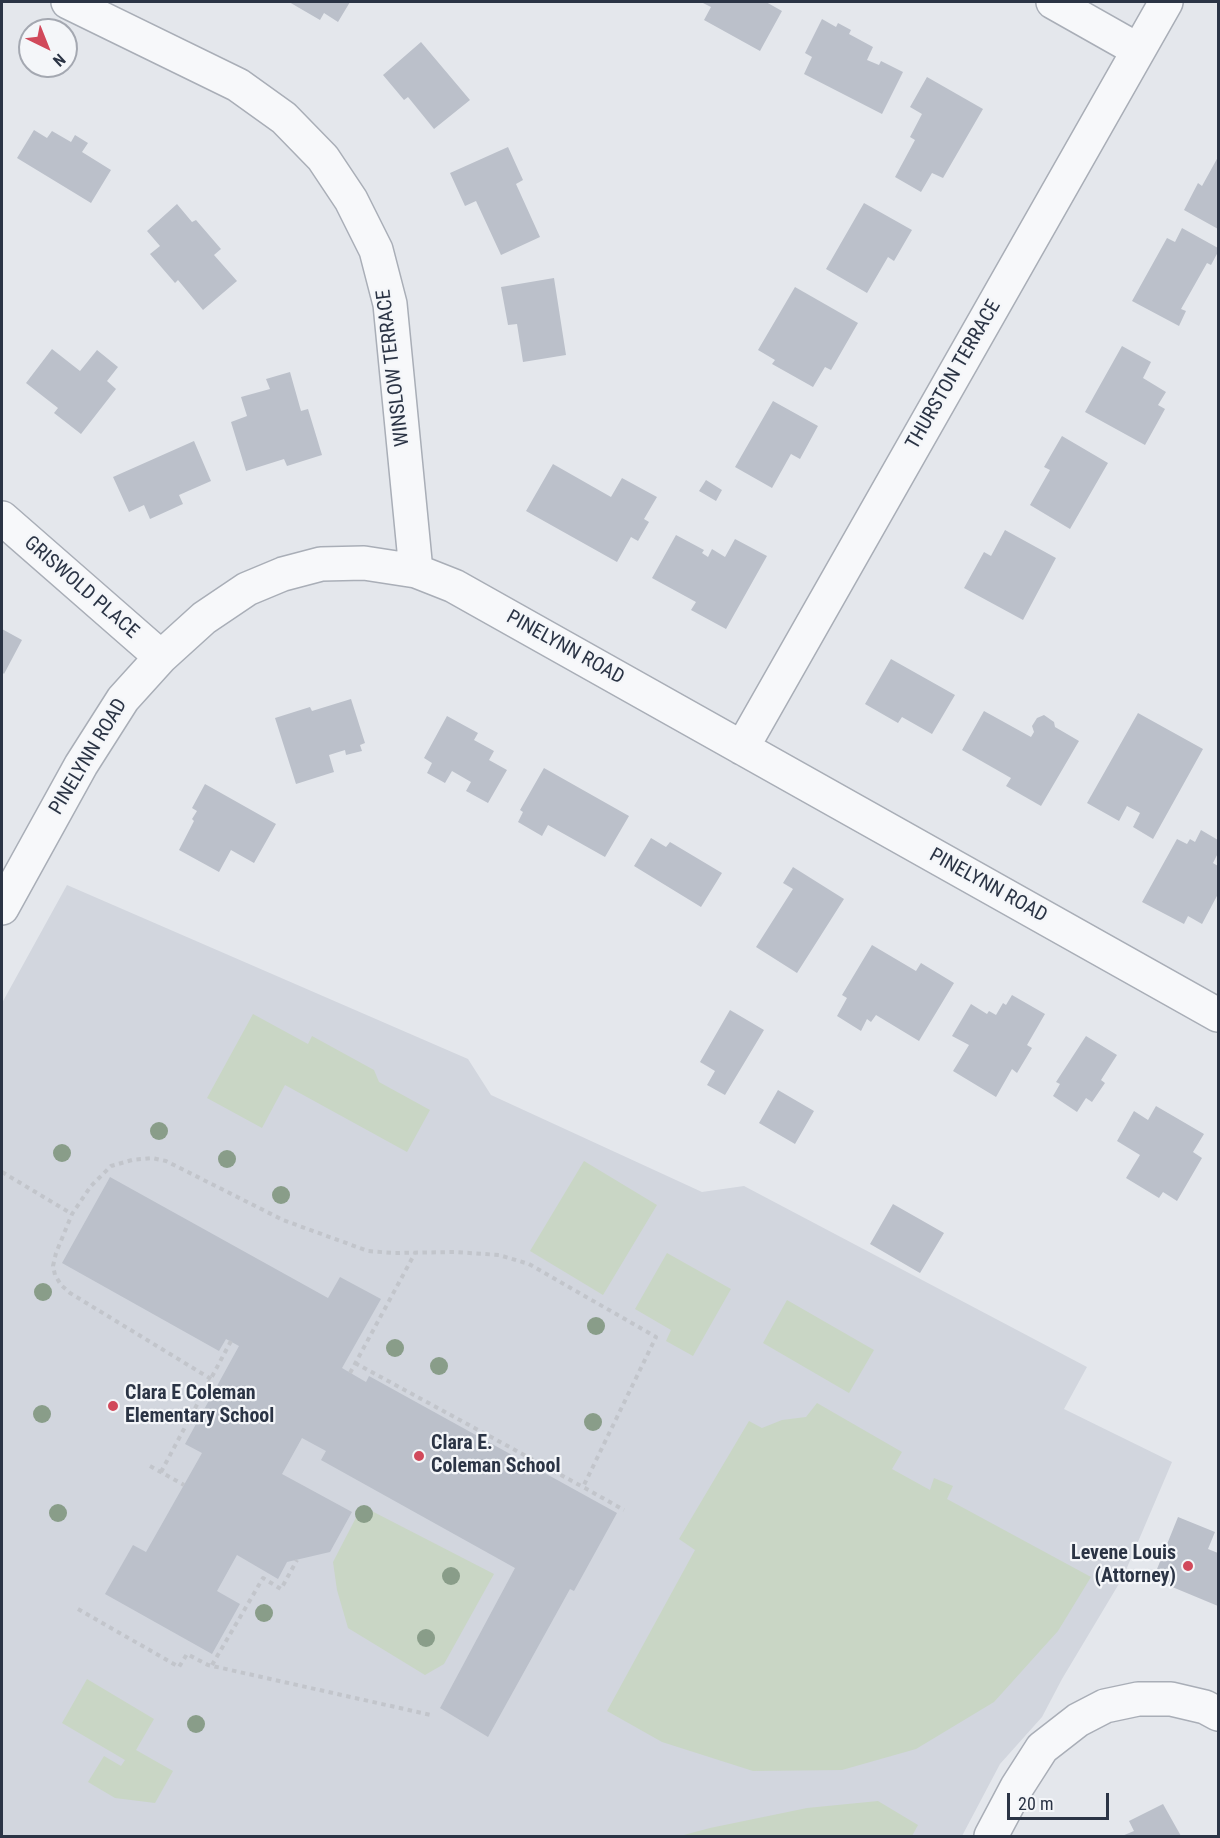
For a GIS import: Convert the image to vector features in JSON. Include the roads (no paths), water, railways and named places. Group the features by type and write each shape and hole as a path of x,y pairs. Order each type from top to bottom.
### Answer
{"street":[{"name":"WINSLOW TERRACE","path":"69,2 238,86 284,118 323,158 351,200 376,250 390,304 416,571"},
{"path":"1053,2 1138,51"},
{"name":"THURSTON TERRACE","path":"741,748 1166,2"},
{"name":"GRISWOLD PLACE","path":"2,518 161,657"},
{"name":"PINELYNN ROAD","path":"2,908 81,765 123,699 161,657 204,618 247,589 283,574 321,564 364,562 416,571 454,586 1218,1016"},
{"path":"991,1836 1017,1787 1042,1748 1078,1719 1105,1706 1138,1699 1171,1699 1205,1707 1218,1714"}],"place":[{"name":"Clara E Coleman Elementary School","path":"113,1406"},
{"name":"Clara E. Coleman School","path":"419,1456"},
{"name":"Levene Louis (Attorney)","path":"1188,1566"}]}
